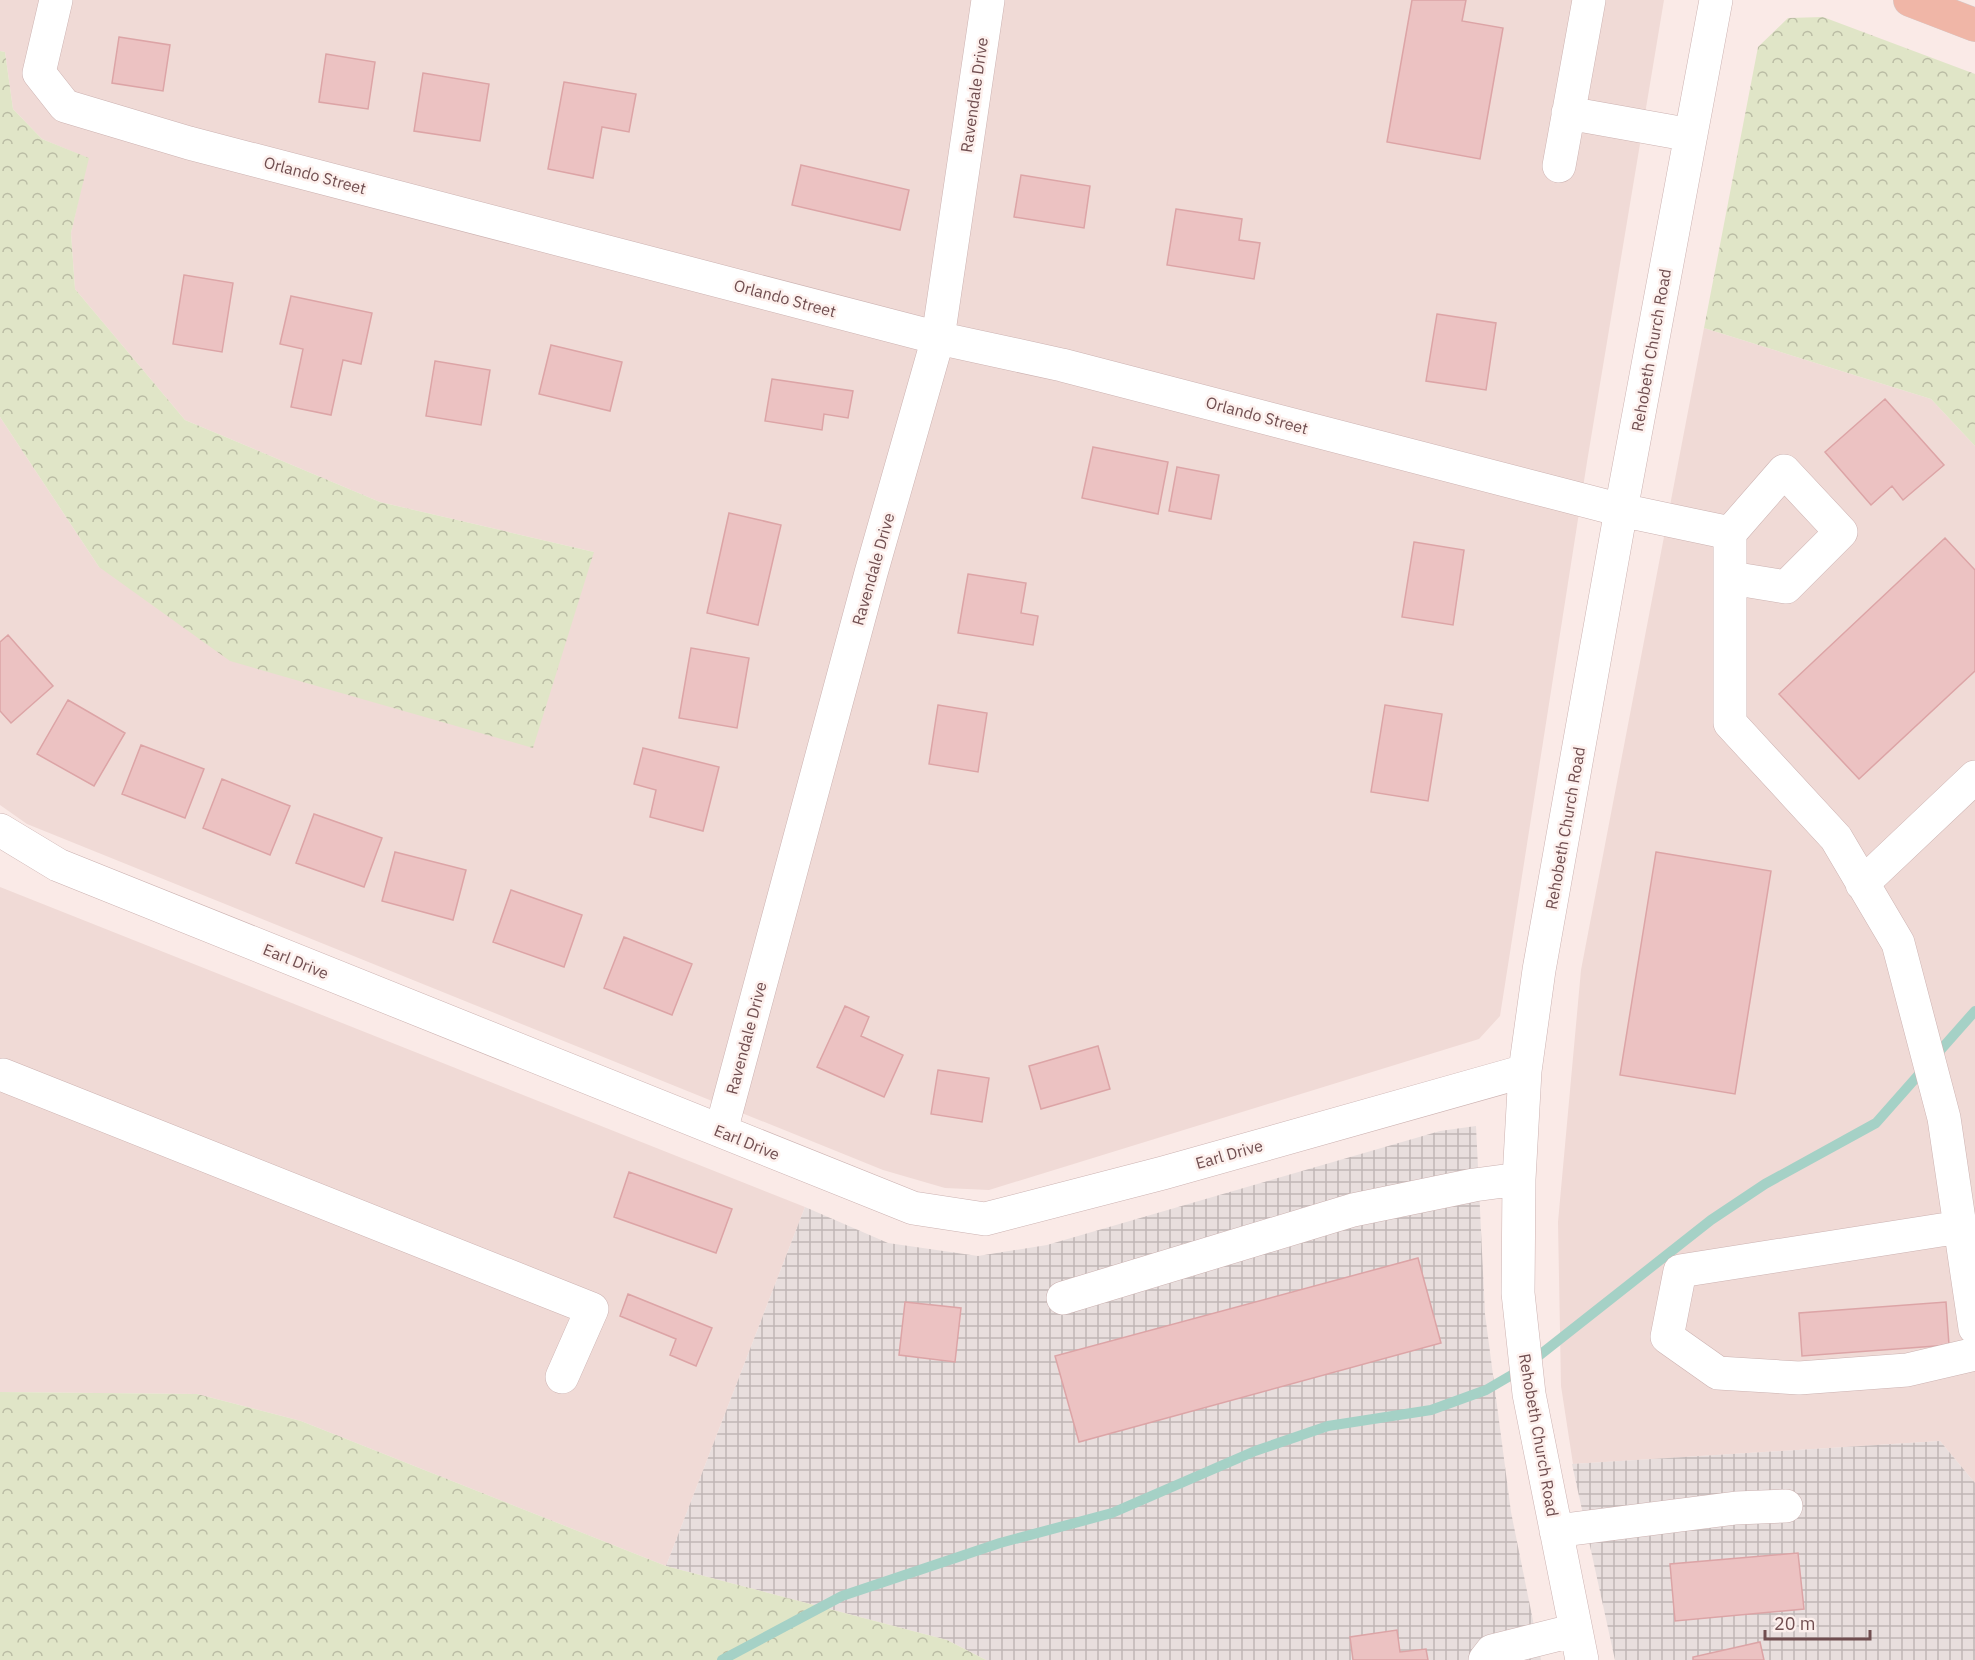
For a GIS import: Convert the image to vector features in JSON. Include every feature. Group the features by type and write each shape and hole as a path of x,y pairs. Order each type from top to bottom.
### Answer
{"main road":[{"path":"1910,0 1975,26"}],"street":[{"name":"Orlando Street","path":"56,0 39,73 65,106 189,142 938,338 1062,365 1621,510 1730,533"},
{"name":"Ravendale Drive","path":"720,1131 871,573 938,338 988,0"},
{"path":"1559,166 1589,0"},
{"name":"Rehobeth Church Road","path":"1579,1645 1529,1394 1518,1293 1519,1179 1525,1071 1541,959 1621,510 1716,0"},
{"path":"1568,112 1691,135"},
{"path":"1731,578 1786,587 1841,532 1784,471 1730,533 1730,723 1836,838 1898,943 1944,1118 1964,1165 1960,1227 1975,1328"},
{"path":"1862,884 1975,777"},
{"name":"Earl Drive","path":"0,830 58,865 914,1208 985,1219 1163,1173 1525,1071"},
{"path":"1,1076 592,1309 562,1377"},
{"path":"1063,1298 1353,1210 1474,1185 1519,1179"},
{"path":"1960,1227 1680,1271 1667,1337 1718,1373 1799,1378 1907,1370 1975,1354"},
{"path":"1556,1531 1736,1508 1786,1506"},
{"path":"1485,1660 1492,1651 1579,1645"}],"shaded area":[{"path":"0,0 1664,0 1587,462 1500,1016 1479,1039 989,1190 945,1188 883,1170 27,824 0,805 0,417 99,567 594,552 380,502 185,420 75,289 71,233 88,158 42,139 13,109 5,52 0,51"},
{"path":"1704,328 1931,399 1975,446 1975,1483 1940,1441 1573,1464 1561,1386 1558,1222 1581,970"},
{"path":"0,887 805,1207 666,1566 301,1421 197,1394 0,1392"},
{"path":"1476,1126 1485,1314 1511,1512 1541,1660 986,1660 947,1640 666,1566 805,1207 888,1243 978,1256 1047,1245 1440,1131"},
{"path":"1940,1441 1975,1483 1975,1660 1615,1660 1572,1464"}],"green space":[{"path":"1823,17 1975,74 1975,446 1931,399 1704,328 1758,47 1788,18"},
{"path":"0,51 5,52 13,109 42,139 89,158 71,233 75,289 185,420 380,502 594,552 533,748 230,661 99,567 0,417"},
{"path":"0,1392 197,1394 301,1421 666,1566 947,1640 986,1660 0,1660"}],"building":[{"path":"1412,0 1466,0 1462,21 1503,28 1480,159 1387,142"},
{"path":"119,37 170,45 163,91 112,83"},
{"path":"326,54 375,62 368,109 319,102"},
{"path":"423,73 489,84 480,141 414,131"},
{"path":"564,82 636,94 629,132 602,127 593,178 548,169"},
{"path":"801,165 909,190 900,230 792,205"},
{"path":"1021,175 1090,186 1084,228 1014,217"},
{"path":"1176,209 1242,219 1239,240 1260,243 1254,279 1167,265"},
{"path":"184,275 233,283 222,352 173,344"},
{"path":"291,296 372,313 361,364 343,360 331,415 291,407 303,349 280,344"},
{"path":"1437,314 1496,323 1486,390 1426,381"},
{"path":"551,345 622,362 610,411 539,394"},
{"path":"435,361 490,370 481,425 426,416"},
{"path":"772,379 853,391 848,418 824,414 822,430 765,421"},
{"path":"1885,399 1944,465 1903,500 1892,486 1871,505 1825,452"},
{"path":"1093,447 1168,462 1158,514 1082,498"},
{"path":"1177,467 1219,475 1211,519 1169,511"},
{"path":"729,513 781,525 758,625 707,613"},
{"path":"1945,538 1975,570 1975,671 1859,779 1779,694"},
{"path":"1414,542 1464,550 1453,625 1402,617"},
{"path":"968,574 1026,583 1021,613 1038,616 1033,645 958,633"},
{"path":"8,635 53,686 11,723 0,711 0,642"},
{"path":"691,648 749,658 737,728 679,718"},
{"path":"68,700 125,733 94,786 37,754"},
{"path":"938,705 987,713 978,772 929,764"},
{"path":"1385,705 1442,714 1428,801 1371,792"},
{"path":"141,745 204,769 185,818 122,794"},
{"path":"643,748 719,767 703,831 650,817 656,790 634,784"},
{"path":"222,779 290,806 270,855 203,828"},
{"path":"314,814 382,838 364,887 296,863"},
{"path":"395,852 466,870 453,920 382,901"},
{"path":"1656,852 1771,871 1735,1094 1620,1075"},
{"path":"511,890 582,915 564,967 493,942"},
{"path":"624,937 692,964 672,1015 604,988"},
{"path":"845,1006 869,1017 861,1036 903,1055 884,1097 817,1067"},
{"path":"1098,1046 1110,1089 1041,1109 1029,1066"},
{"path":"938,1070 989,1078 982,1122 931,1114"},
{"path":"629,1172 732,1209 716,1253 614,1217"},
{"path":"1418,1258 1441,1343 1079,1442 1055,1356"},
{"path":"628,1294 712,1328 696,1366 670,1355 676,1339 620,1316"},
{"path":"905,1302 961,1308 955,1362 899,1355"},
{"path":"1946,1302 1949,1345 1802,1356 1799,1313"},
{"path":"1798,1553 1804,1609 1675,1621 1670,1564"},
{"path":"1397,1630 1400,1652 1426,1649 1428,1660 1353,1660 1350,1637"},
{"path":"1760,1642 1764,1660 1693,1660 1693,1657"}],"waterway":[{"path":"722,1660 842,1596 1000,1543 1112,1513 1255,1451 1328,1426 1431,1410 1486,1390 1522,1369 1711,1220 1765,1184 1876,1123 1975,1011"}]}
